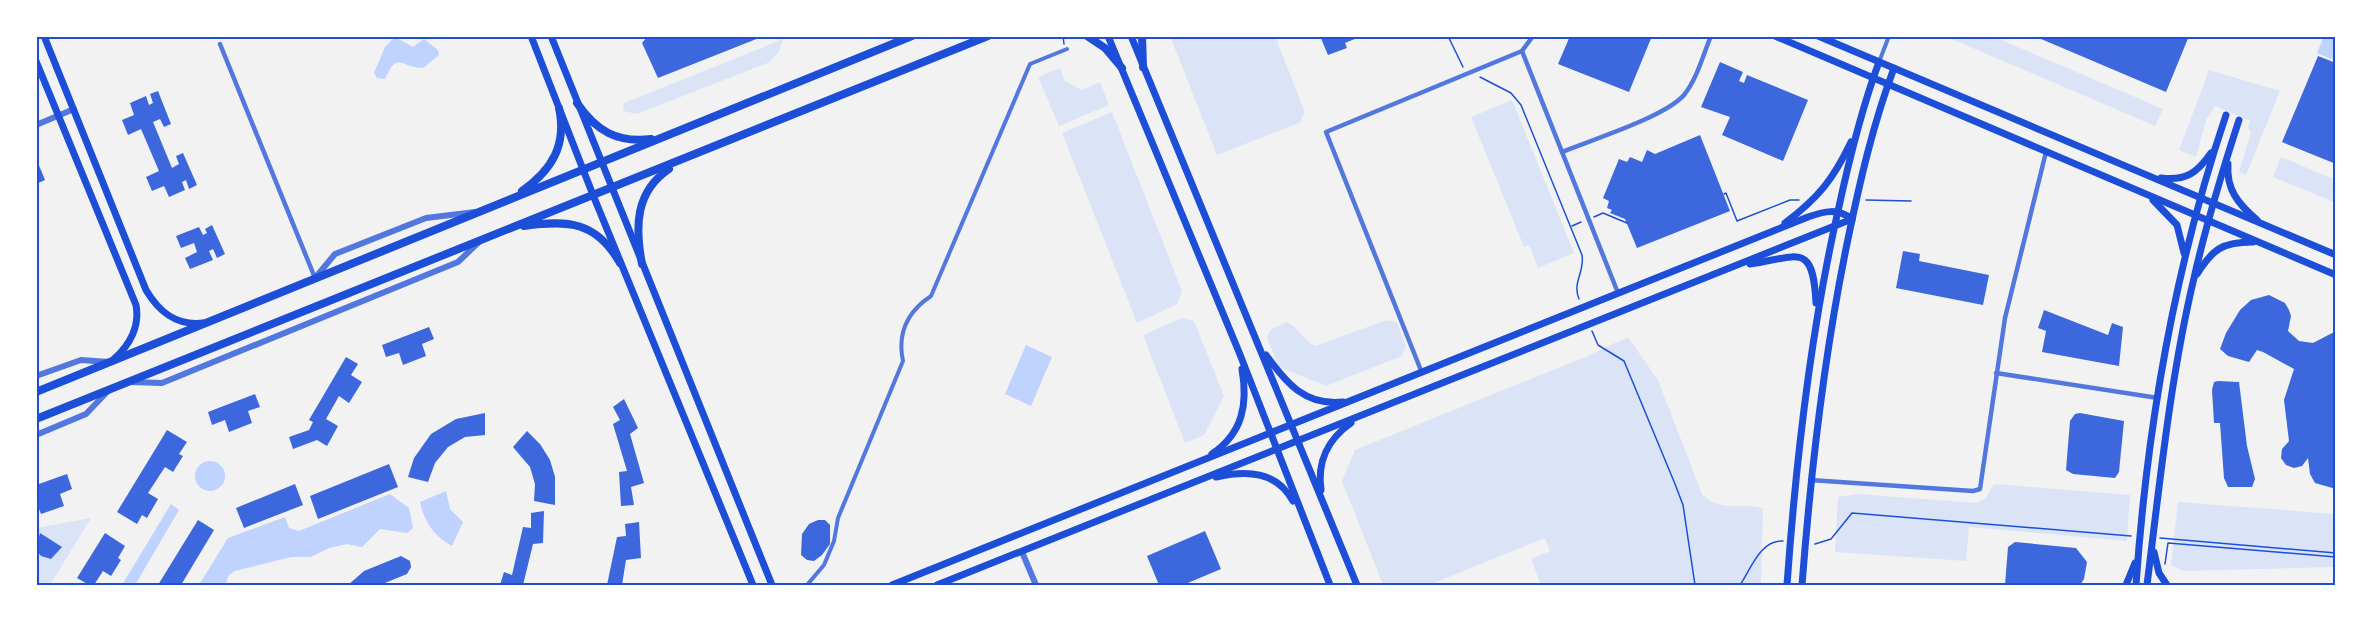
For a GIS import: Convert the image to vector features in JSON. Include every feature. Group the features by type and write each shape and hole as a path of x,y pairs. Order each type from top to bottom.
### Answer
{"main road":[{"path":"44,36 144,284 154,303 171,318 195,324 211,321"},
{"path":"531,36 593,195 752,585"},
{"path":"551,36 772,585"},
{"path":"36,392 912,36"},
{"path":"36,419 988,36"},
{"path":"1087,36 1105,48 1122,68"},
{"path":"1108,36 1239,352 1330,585"},
{"path":"1131,36 1297,442 1329,512"},
{"path":"1142,36 1143,67"},
{"path":"1775,36 2336,275"},
{"path":"1818,36 2336,255"},
{"path":"36,61 136,305 137,323 127,345 111,362"},
{"path":"1787,585 1807,371 1816,316 1834,226 1858,129 1879,62"},
{"path":"1802,585 1810,480 1825,360 1852,219 1872,136 1894,68"},
{"path":"577,103 591,123 606,134 629,140 661,138"},
{"path":"511,199 533,183 554,161 562,133 560,108"},
{"path":"2136,585 2158,398 2185,257 2195,215 2226,115"},
{"path":"2147,585 2174,378 2193,279 2239,120"},
{"path":"1777,229 1826,188 1858,129"},
{"path":"2152,178 2172,180 2190,176 2201,166 2215,146"},
{"path":"2229,150 2227,172 2234,196 2264,225"},
{"path":"642,264 636,225 644,198 663,174 683,160"},
{"path":"2147,194 2175,221 2183,242 2185,257"},
{"path":"892,585 1777,229 1824,212 1838,211 1852,219"},
{"path":"937,585 1852,219"},
{"path":"511,227 558,223 583,226 604,239 621,262"},
{"path":"2193,279 2206,260 2221,247 2232,242 2258,242"},
{"path":"1738,265 1790,255 1802,258 1814,273 1816,316"},
{"path":"130,289 138,292 144,284"},
{"path":"1260,347 1282,378 1302,394 1326,403 1352,401"},
{"path":"1186,467 1218,449 1232,436 1241,422 1244,399 1239,352"},
{"path":"1357,585 1320,489 1322,461 1335,436 1360,417"},
{"path":"1193,483 1228,474 1265,476 1274,480 1289,495 1305,521"},
{"path":"2154,536 2156,565 2167,585"},
{"path":"2126,585 2140,543"},
{"path":"764,566 777,585"}],"street":[{"path":"1422,373 1326,132 1522,51 1533,36"},
{"path":"1562,152 1663,110 1678,100 1692,82 1711,36"},
{"path":"1879,62 1889,36"},
{"path":"220,44 315,278 335,254 426,218 481,211"},
{"path":"807,585 827,557 834,542 838,518 903,362 901,337 904,325 920,303 930,296 1030,64 1066,48"},
{"path":"1522,51 1618,293"},
{"path":"36,125 74,109"},
{"path":"1810,480 1978,491 1982,484 1996,373 2012,288 2046,152"},
{"path":"129,382 162,383 458,262 484,237"},
{"path":"36,376 81,360 111,362"},
{"path":"1996,373 2158,398"},
{"path":"36,435 86,414 108,390"},
{"path":"1023,552 1036,585"}],"path":[{"path":"1593,218 1604,213 1627,223"},
{"path":"1571,227 1582,222"},
{"path":"1807,543 1828,541 1852,513 2132,536"},
{"path":"2154,536 2336,555"},
{"path":"1740,585 1766,547 1776,541 1789,542"},
{"path":"2165,568 2168,543 2336,555"}],"shaded area":[{"path":"1170,36 1275,36 1305,112 1299,123 1217,155"},
{"path":"1945,36 1992,36 2163,109 2155,126"},
{"path":"783,39 780,50 770,62 637,114 623,111 624,103"},
{"path":"1060,68 1065,81 1082,90 1100,82 1109,105 1059,126 1038,77"},
{"path":"2209,70 2280,91 2246,175 2239,172 2251,132 2248,127 2250,121 2215,106 2206,120 2196,157 2179,150"},
{"path":"1512,100 1574,253 1538,268 1529,245 1524,247 1471,117"},
{"path":"1112,112 1182,291 1177,304 1137,323 1062,133"},
{"path":"2281,157 2336,180 2336,203 2273,177"},
{"path":"1182,318 1194,321 1224,396 1204,435 1185,443 1143,335"},
{"path":"1387,320 1397,322 1406,347 1402,356 1326,386 1279,367 1267,338 1270,330 1287,322 1315,346"},
{"path":"1628,337 1658,380 1702,494 1709,500 1723,505 1763,508 1761,585 1541,585 1531,559 1550,551 1545,538 1429,585 1383,585 1342,481 1355,450 1585,357"},
{"path":"1994,484 2130,495 2127,541 1969,527 1966,561 1835,552 1838,497 1859,494 1975,503 1985,499"},
{"path":"2178,502 2336,514 2336,567 2183,571 2171,565"},
{"path":"91,518 50,585 36,585 36,528"}],"water":[{"path":"2324,36 2336,36 2336,61 2317,53"},
{"path":"395,37 413,47 424,39 438,50 439,55 423,68 396,63 389,70 385,79 377,78 374,73 385,47"},
{"path":"1026,345 1052,357 1031,406 1005,394"},
{"path":"210,461 221,465 225,476 221,487 210,491 199,487 195,476 199,465"},
{"path":"446,491 450,509 463,522 452,546 431,528 420,502"},
{"path":"390,494 409,508 413,528 407,533 380,529 362,547 347,544 329,548 311,557 291,557 235,571 229,575 225,585 199,585 228,538 285,517 289,528 299,531"},
{"path":"171,504 179,510 135,585 122,585"}],"building":[{"path":"648,36 764,36 658,78 642,43"},
{"path":"1320,36 1362,36 1345,43 1347,48 1328,55"},
{"path":"1570,36 1652,36 1629,92 1558,64"},
{"path":"2034,36 2189,36 2166,92"},
{"path":"2318,56 2336,63 2336,164 2282,142"},
{"path":"1720,62 1743,72 1739,81 1744,83 1747,75 1808,100 1783,161 1722,135 1730,117 1701,107"},
{"path":"158,91 171,124 164,127 160,119 153,122 172,168 179,164 176,156 183,153 197,185 189,189 186,180 182,182 185,190 169,197 164,186 152,191 146,177 159,171 141,129 128,135 122,120 134,115 130,103 146,96 149,105 153,103 150,94"},
{"path":"1700,135 1730,211 1637,248 1625,219 1610,213 1612,210 1607,208 1609,201 1603,198 1619,159 1627,162 1630,157 1642,162 1647,150 1655,154"},
{"path":"36,158 45,180 36,184"},
{"path":"212,225 225,254 217,258 213,249 209,251 213,260 190,269 185,258 197,252 194,243 181,248 176,236 199,227 203,235 207,233 205,229"},
{"path":"1903,251 1920,254 1919,261 1989,275 1983,305 1896,288"},
{"path":"2269,295 2285,303 2291,316 2288,331 2299,341 2313,343 2336,331 2336,489 2315,483 2310,474 2308,458 2302,466 2294,468 2286,465 2281,458 2282,449 2289,441 2284,400 2294,369 2257,350 2249,362 2228,356 2220,349 2226,333 2240,310 2251,300"},
{"path":"2044,310 2108,335 2112,323 2123,327 2119,366 2042,352 2046,331 2038,328"},
{"path":"429,327 434,339 422,344 426,356 403,365 399,353 386,357 382,345"},
{"path":"346,357 358,364 351,375 362,382 349,403 339,396 326,419 338,426 327,446 317,440 293,449 289,437 309,430 313,422 309,420"},
{"path":"2214,382 2239,382 2247,446 2255,479 2252,487 2228,487 2224,478 2220,423 2214,423 2212,390"},
{"path":"255,394 260,407 248,411 252,423 229,432 225,420 212,425 208,412"},
{"path":"624,399 638,428 630,434 644,483 631,487 634,505 621,506 619,472 627,471 613,424 620,420 613,407"},
{"path":"485,413 485,435 465,437 448,447 435,463 428,482 408,477 414,458 431,434 456,419"},
{"path":"2075,414 2124,421 2119,472 2115,478 2073,474 2066,470 2070,421"},
{"path":"167,430 187,442 179,454 183,456 173,472 165,467 148,493 158,499 147,518 142,515 137,524 117,512"},
{"path":"527,431 540,444 550,460 555,477 555,505 534,501 535,484 530,467 513,447"},
{"path":"389,464 398,487 318,519 310,496"},
{"path":"67,474 72,489 60,494 64,506 41,514 36,502 36,485"},
{"path":"295,484 303,505 244,528 236,508"},
{"path":"544,511 543,543 533,544 523,585 500,585 504,572 512,575 523,527 531,528 531,513"},
{"path":"198,520 214,530 181,585 158,585"},
{"path":"825,520 830,525 830,544 814,561 807,560 801,555 802,534 809,524"},
{"path":"639,522 641,558 626,560 622,585 607,585 617,537 626,536 625,524"},
{"path":"1205,531 1221,569 1183,585 1159,585 1147,556"},
{"path":"40,533 62,547 51,559 41,556 36,550"},
{"path":"105,533 125,546 118,558 121,560 111,576 103,571 94,585 89,585 77,578"},
{"path":"2015,542 2076,548 2087,562 2084,579 2080,585 2005,585 2008,547"},
{"path":"401,556 410,561 411,567 407,574 380,585 348,585 364,571"}]}
